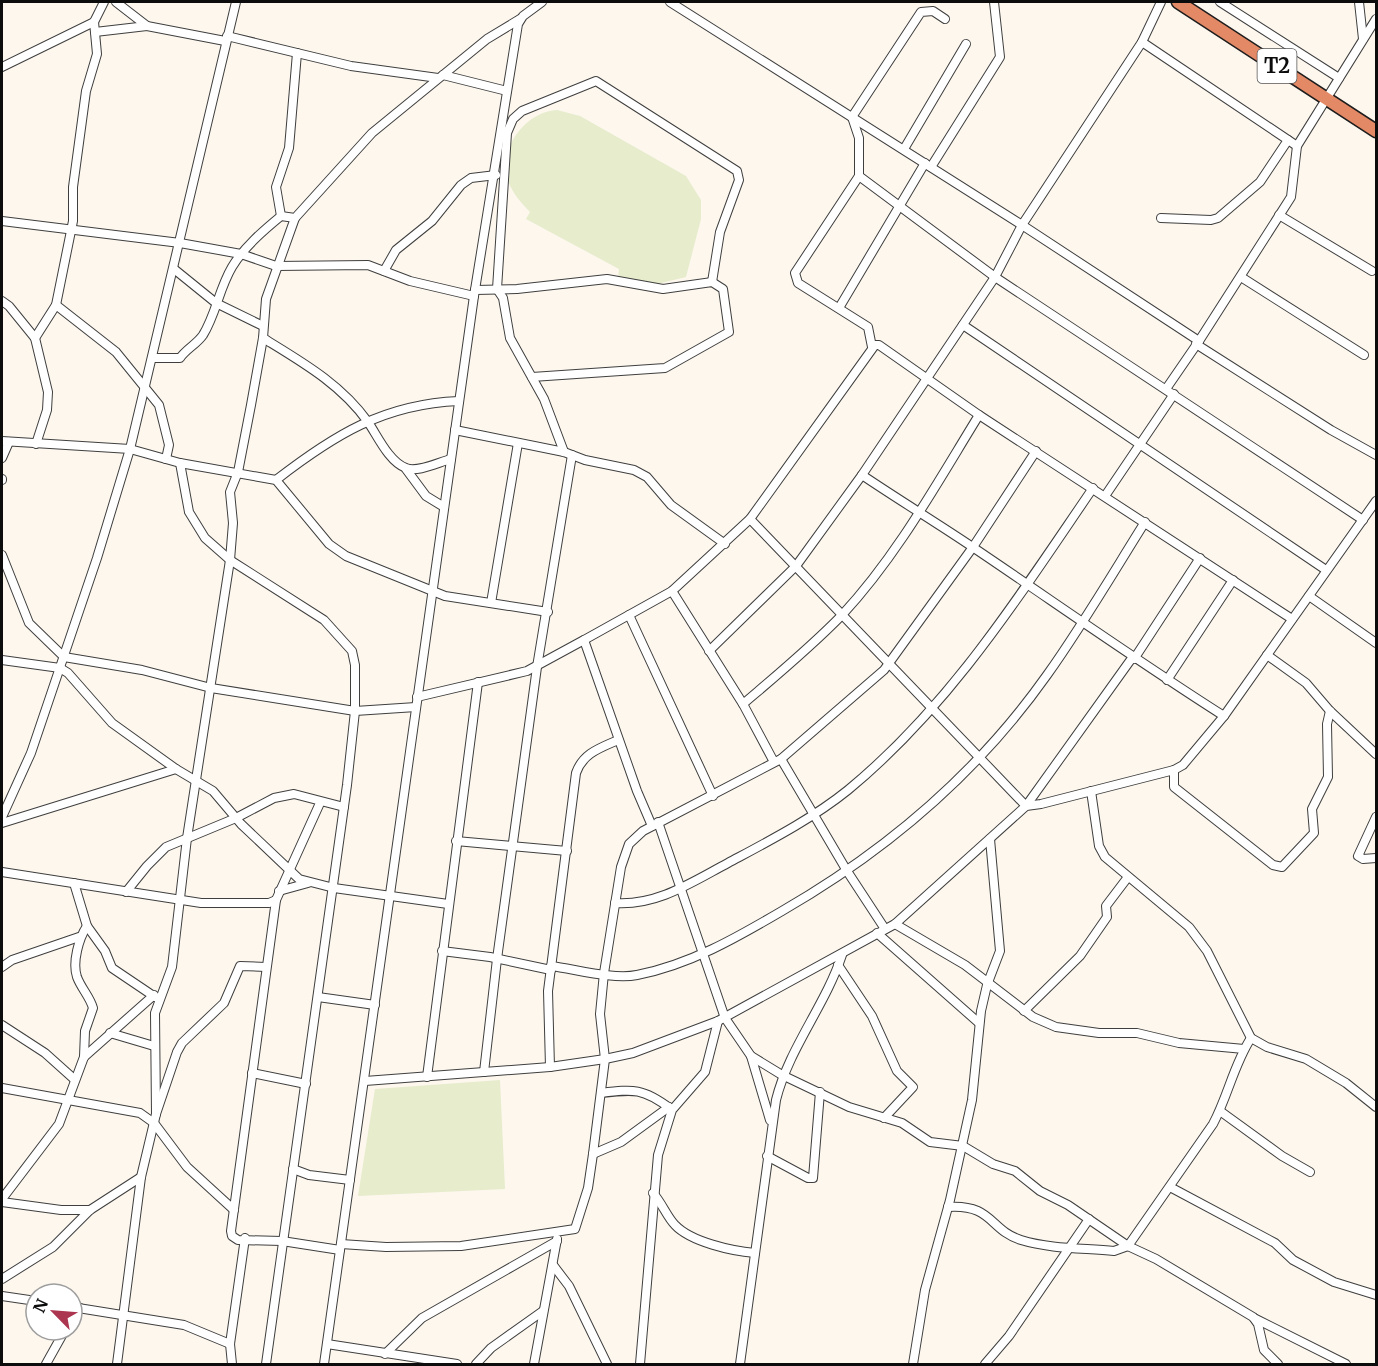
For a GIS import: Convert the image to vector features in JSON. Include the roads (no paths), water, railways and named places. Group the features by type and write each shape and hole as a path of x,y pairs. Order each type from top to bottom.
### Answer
{"highway":[{"name":"T2","path":"1178,2 1377,131"}],"street":[{"path":"35,338 56,305 74,217 73,187 86,91 96,63 94,22 104,2"},
{"path":"116,2 147,26"},
{"path":"2,818 4,806 31,753 130,449 236,2"},
{"path":"156,1114 154,1046 156,998 172,967 187,838 230,560 232,523 230,492 238,472 263,338 266,299 276,266 295,218 372,133 487,39 520,20 542,2"},
{"path":"670,2 1022,225 1331,430 1377,455"},
{"path":"839,308 900,205 1000,57 994,2"},
{"path":"709,651 796,566 862,475 995,277 1022,225 1142,42 1161,2"},
{"path":"1220,2 1339,78"},
{"path":"1359,2 1363,39"},
{"path":"852,117 921,12 933,11 945,19"},
{"path":"1166,389 1291,197 1297,146 1377,19"},
{"path":"324,1365 474,293 520,20"},
{"path":"2,67 94,22"},
{"path":"95,32 147,26 226,38 351,66 440,76 507,91"},
{"path":"1142,42 1297,146"},
{"path":"904,149 966,44"},
{"path":"281,216 276,188 289,148 297,53"},
{"path":"484,1072 497,959 537,667 548,612 568,454 544,399 510,338 503,298 497,290 503,174 507,133 513,119 522,111 584,84 602,82 737,171 739,180 720,232 712,282"},
{"path":"852,117 860,138 859,176 795,273 798,282 868,327 872,347"},
{"path":"1161,218 1211,220 1218,218 1260,182 1288,140"},
{"path":"384,271 396,250 432,221 461,185 471,178 503,174"},
{"path":"859,176 900,205 932,233 995,277 1363,520"},
{"path":"1280,215 1372,272"},
{"path":"281,216 295,218"},
{"path":"153,358 180,358 187,347 202,336 217,308 216,303 232,267 241,254 281,216"},
{"path":"2,220 180,243 241,254 276,266 362,265 410,281 474,293 607,279 663,289 712,282 723,289 729,332 671,365 599,374 532,377"},
{"path":"174,269 216,303 263,326"},
{"path":"1241,277 1364,355"},
{"path":"2,301 9,306 35,338 49,395 36,444"},
{"path":"56,305 116,352 159,405 170,445 166,459"},
{"path":"963,325 1326,570"},
{"path":"263,338 323,374 366,420 382,445 406,469 426,496 444,507"},
{"path":"417,697 516,675 537,667 672,591 750,519 872,347 879,345 979,415 1293,619"},
{"path":"1105,496 1174,394"},
{"path":"276,480 366,420 412,405 459,401"},
{"path":"743,704 794,661 842,614 890,555 979,415"},
{"path":"455,430 518,442 638,471 647,477 671,506 725,544"},
{"path":"2,458 5,441 130,449 180,463 276,480 324,538 340,553 432,591 548,612"},
{"path":"491,603 518,442"},
{"path":"320,802 276,900 232,1236 238,1240 245,1238 340,1247 461,1246 575,1228 588,1188 601,1094 604,1059 600,1014 604,973 624,855 636,836 655,824 778,760 890,663 903,640 973,547 1036,451"},
{"path":"406,469 451,459"},
{"path":"180,463 193,521 205,538 230,560 324,620 352,651 356,665 355,711 334,888 266,1365"},
{"path":"862,475 918,514 973,547 1133,658 1224,716"},
{"path":"615,903 636,904 681,888 813,814 861,778 934,709 974,660 1093,488"},
{"path":"750,519 981,756 1026,806 1032,807 1174,770 1190,759 1224,716 1375,504"},
{"path":"442,951 551,968 636,975 703,954 752,928 847,871 926,811 981,756 1048,675 1145,522"},
{"path":"2,555 29,623 64,657 142,670 210,688 355,711 416,707"},
{"path":"365,1082 550,1067 633,1053 721,1019 842,955 895,924 1026,806 1133,658 1200,558"},
{"path":"1167,680 1233,579"},
{"path":"672,591 813,814 881,931 979,1023"},
{"path":"1309,596 1377,643"},
{"path":"629,615 712,796"},
{"path":"584,640 618,740 681,888 721,1019 751,1056 782,1075 858,1111 902,1123 930,1142 963,1146 993,1164 1015,1171 1040,1191 1089,1219 1128,1246 1156,1259 1253,1317 1346,1365"},
{"path":"1268,655 1306,683 1330,711 1377,754"},
{"path":"2,660 60,668 75,680 112,723 176,769 197,779 217,795 236,818 288,870 308,883 448,904"},
{"path":"427,1077 478,682"},
{"path":"1174,770 1174,788 1280,868 1314,833 1312,809 1328,773 1327,724 1330,711"},
{"path":"550,1067 547,1002 580,761 618,740"},
{"path":"2,823 176,769"},
{"path":"1091,791 1099,846 1105,858 1153,894 1198,938 1238,1008 1251,1038 1267,1047 1306,1059 1346,1083 1377,1107"},
{"path":"126,892 166,847 236,818 261,803 289,794 344,807"},
{"path":"1377,818 1358,856 1377,858"},
{"path":"913,1365 926,1290 963,1146 975,1080 979,1023 988,982 1000,947 990,839"},
{"path":"456,841 567,851"},
{"path":"2,872 179,901 225,905 266,903 276,900"},
{"path":"1024,1011 1080,956 1107,917 1106,906 1128,877"},
{"path":"279,891 308,883"},
{"path":"74,884 87,926 105,951 111,968 156,998"},
{"path":"895,924 966,965 1024,1011 1056,1027 1099,1033 1137,1032 1179,1043 1244,1049"},
{"path":"84,1057 84,1031 93,1008 77,976 80,937 87,926"},
{"path":"2,967 12,960 80,937"},
{"path":"740,1365 771,1122 782,1075 842,955"},
{"path":"838,965 872,1016 897,1071 912,1085 912,1091 884,1118"},
{"path":"117,1365 141,1177 156,1114 177,1052 182,1043 224,1003 240,966 266,967"},
{"path":"318,997 375,1005"},
{"path":"90,1210 61,1210 2,1200 59,1124 84,1057 110,1033 156,998"},
{"path":"593,1154 621,1142 670,1109 705,1072 721,1019"},
{"path":"2,1025 45,1053 74,1079"},
{"path":"110,1033 154,1046"},
{"path":"948,1207 965,1206 987,1214 1009,1236 1024,1241 1114,1251 1128,1246 1220,1111 1244,1049 1251,1038"},
{"path":"751,1056 771,1122"},
{"path":"252,1073 306,1084"},
{"path":"2,1088 125,1108 140,1113 154,1123 187,1167 234,1210"},
{"path":"601,1094 634,1089 645,1092 670,1109"},
{"path":"767,1156 808,1178 813,1178 820,1092"},
{"path":"640,1365 653,1193 658,1155 670,1109"},
{"path":"1220,1111 1282,1156 1311,1172"},
{"path":"293,1169 309,1174 350,1180"},
{"path":"2,1279 53,1246 90,1210 141,1177"},
{"path":"1170,1187 1275,1243 1293,1260 1334,1282 1377,1295"},
{"path":"653,1193 665,1207 672,1222 680,1229 724,1250 755,1252"},
{"path":"985,1365 1009,1336 1089,1219"},
{"path":"534,1365 559,1231"},
{"path":"232,1365 230,1344 245,1238"},
{"path":"385,1354 422,1318 557,1241"},
{"path":"553,1265 569,1286 607,1365"},
{"path":"2,1296 24,1299"},
{"path":"84,1308 184,1325 230,1344"},
{"path":"476,1365 491,1348 543,1311"},
{"path":"1253,1317 1258,1324 1264,1350 1278,1365"},
{"path":"46,1365 58,1342"},
{"path":"327,1344 457,1365"}]}
